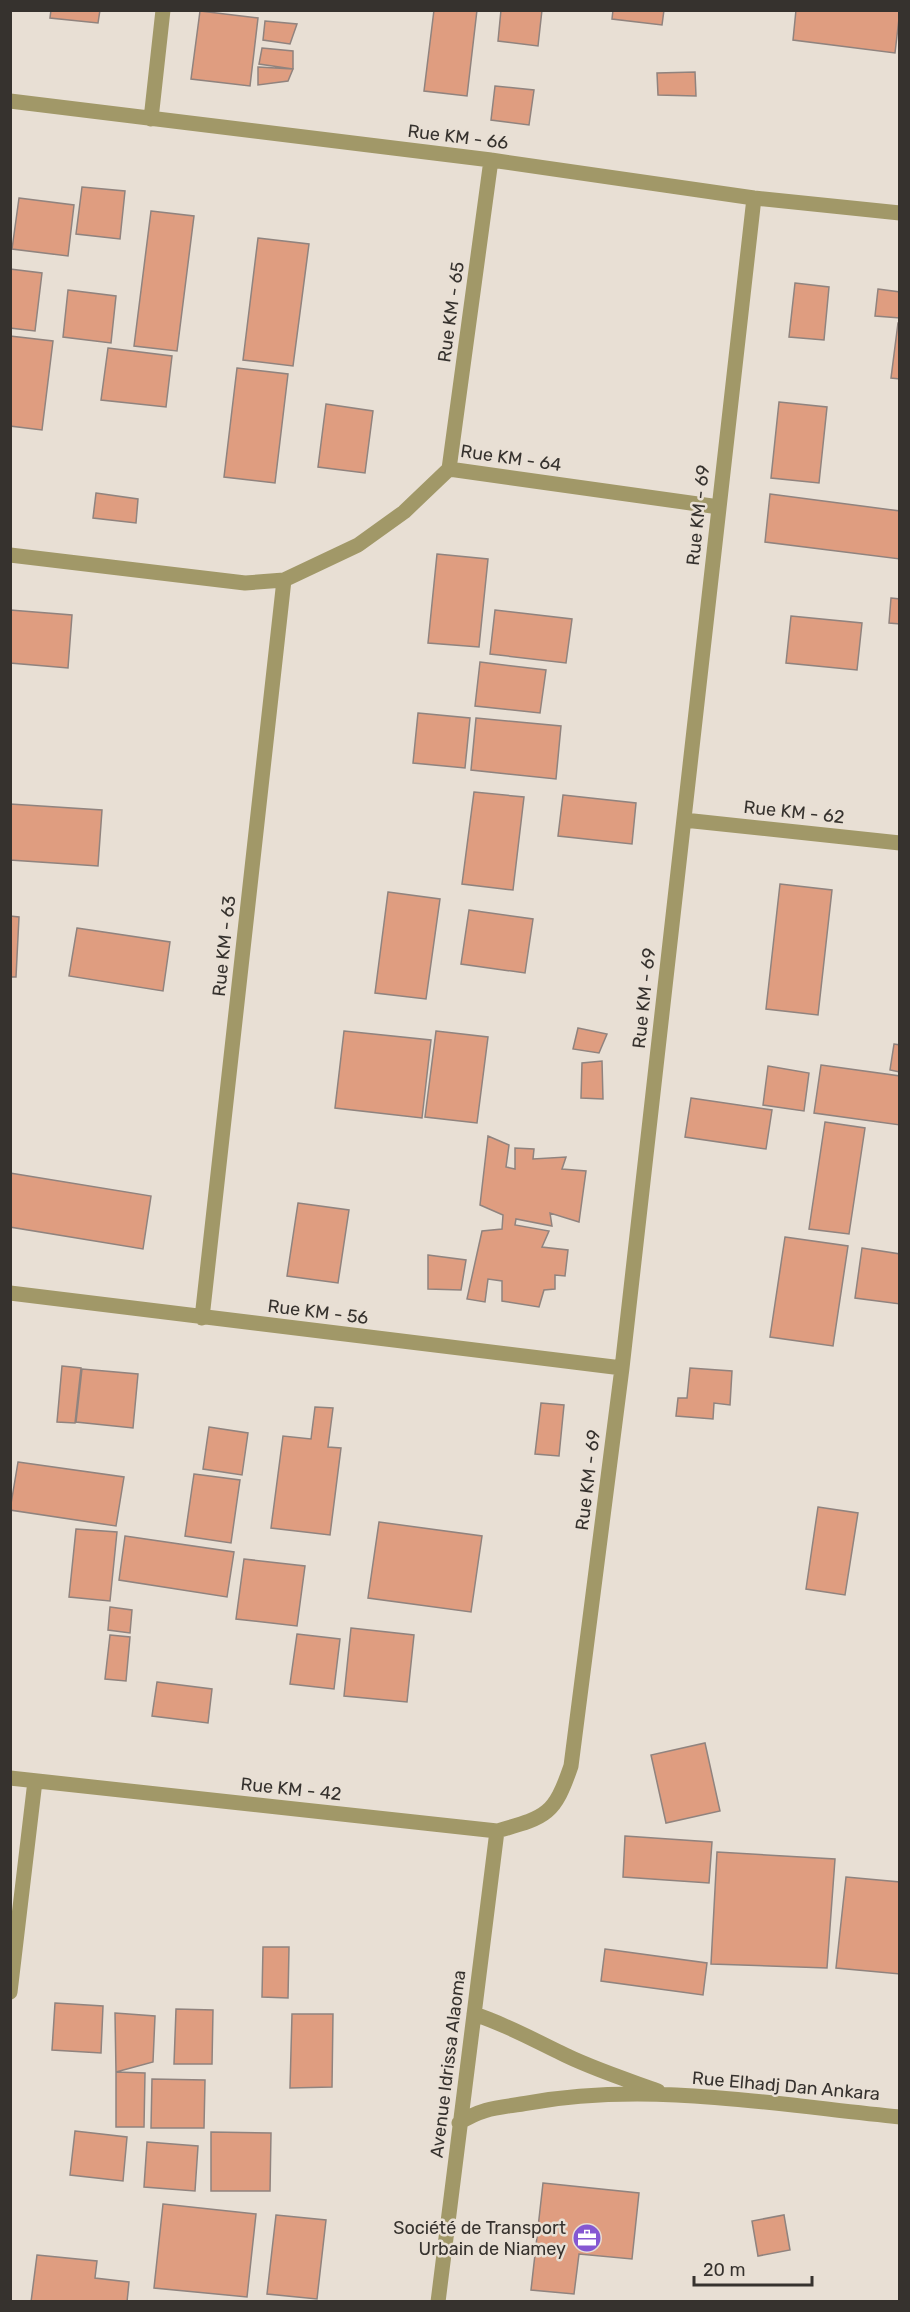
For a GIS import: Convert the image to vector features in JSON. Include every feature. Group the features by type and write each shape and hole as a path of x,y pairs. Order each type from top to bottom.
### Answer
{"street":[{"path":"151,119 163,10"},
{"name":"Rue KM - 66","path":"10,101 491,160 754,198 900,213"},
{"name":"Rue KM - 65","path":"449,469 491,160"},
{"name":"Rue KM - 69","path":"559,1800 571,1766 622,1368 754,198"},
{"name":"Rue KM - 64","path":"10,555 245,583 284,579 358,544 404,512 449,469 719,507"},
{"name":"Rue KM - 63","path":"202,1318 284,579"},
{"name":"Rue KM - 62","path":"684,820 900,843"},
{"name":"Rue KM - 56","path":"10,1293 622,1368"},
{"name":"Rue KM - 42","path":"10,1778 497,1831 543,1815 559,1800"},
{"path":"10,1992 35,1781"},
{"name":"Avenue Idrissa Alaoma","path":"438,2301 497,1831"},
{"name":"Rue Elhadj Dan Ankara","path":"474,2014 523,2032 559,2053 598,2070 670,2095"},
{"name":"Rue Elhadj Dan Ankara","path":"459,2123 479,2111 565,2096 670,2095 900,2117"}],"building":[{"path":"51,10 100,10 98,23 50,18"},
{"path":"434,10 477,10 467,96 424,91"},
{"path":"501,10 542,10 538,46 498,41"},
{"path":"613,10 664,10 662,25 612,19"},
{"path":"796,10 900,10 895,53 793,40"},
{"path":"200,11 258,18 250,86 191,79"},
{"path":"265,21 297,24 290,44 263,40"},
{"path":"262,48 293,51 293,69 259,64"},
{"path":"258,67 293,69 288,81 258,85"},
{"path":"695,72 696,96 658,95 657,73"},
{"path":"495,86 534,90 529,125 491,120"},
{"path":"82,187 125,191 120,239 76,234"},
{"path":"19,198 74,205 68,256 12,249"},
{"path":"151,211 194,216 177,351 134,346"},
{"path":"258,238 309,244 293,366 243,360"},
{"path":"10,269 42,273 35,331 10,328"},
{"path":"795,283 829,287 824,340 789,337"},
{"path":"878,289 900,292 900,318 875,316"},
{"path":"68,290 116,296 111,343 63,337"},
{"path":"898,323 900,323 900,379 891,378"},
{"path":"10,336 53,341 42,430 10,426"},
{"path":"108,348 172,356 166,407 101,400"},
{"path":"237,368 288,374 275,483 224,477"},
{"path":"779,402 827,407 819,483 771,478"},
{"path":"326,404 373,411 365,473 318,467"},
{"path":"96,493 138,499 136,523 93,518"},
{"path":"770,494 900,511 900,559 765,542"},
{"path":"437,554 488,559 479,647 428,643"},
{"path":"891,598 900,599 900,624 889,623"},
{"path":"10,610 72,615 68,668 10,663"},
{"path":"495,610 572,619 566,663 490,654"},
{"path":"791,616 862,623 857,670 786,663"},
{"path":"480,662 546,670 540,713 475,706"},
{"path":"418,713 470,718 465,768 413,763"},
{"path":"476,718 561,726 556,779 471,770"},
{"path":"474,792 524,797 513,890 462,884"},
{"path":"563,795 636,803 632,844 558,836"},
{"path":"10,804 102,810 98,866 10,860"},
{"path":"780,884 832,890 818,1015 766,1009"},
{"path":"388,892 440,899 426,999 375,993"},
{"path":"469,910 533,919 525,973 461,964"},
{"path":"10,916 19,917 16,977 10,977"},
{"path":"77,928 170,942 163,991 69,976"},
{"path":"578,1028 607,1034 599,1053 573,1049"},
{"path":"344,1031 431,1040 422,1118 335,1108"},
{"path":"436,1031 488,1037 477,1123 425,1117"},
{"path":"894,1044 900,1045 900,1072 890,1070"},
{"path":"602,1061 603,1099 581,1098 582,1063"},
{"path":"821,1065 900,1076 900,1125 814,1113"},
{"path":"768,1066 809,1073 804,1111 763,1105"},
{"path":"691,1098 772,1110 766,1149 685,1137"},
{"path":"825,1122 865,1128 849,1234 809,1229"},
{"path":"488,1136 509,1145 506,1167 515,1169 515,1148 534,1149 533,1159 566,1157 562,1169 586,1171 579,1222 550,1213 552,1226 516,1219 515,1225 549,1231 542,1247 568,1250 565,1276 555,1275 555,1289 544,1290 539,1307 502,1301 502,1281 488,1279 485,1302 467,1299 482,1231 502,1229 503,1215 480,1205"},
{"path":"10,1173 151,1196 143,1249 10,1227"},
{"path":"298,1203 349,1210 338,1283 287,1276"},
{"path":"785,1237 848,1246 833,1346 770,1337"},
{"path":"862,1248 900,1254 900,1304 855,1298"},
{"path":"428,1255 466,1260 461,1290 428,1289"},
{"path":"62,1366 81,1368 75,1423 57,1422"},
{"path":"690,1368 732,1371 730,1405 714,1403 713,1419 676,1416 678,1398 687,1398"},
{"path":"82,1369 138,1374 133,1428 76,1422"},
{"path":"541,1403 564,1405 559,1456 535,1454"},
{"path":"315,1407 333,1408 328,1447 341,1448 330,1535 271,1528 283,1436 311,1439"},
{"path":"209,1427 248,1433 242,1475 203,1469"},
{"path":"18,1462 124,1477 116,1526 10,1510"},
{"path":"194,1474 240,1480 231,1543 185,1536"},
{"path":"818,1507 858,1513 845,1595 806,1589"},
{"path":"379,1522 482,1536 471,1612 368,1598"},
{"path":"76,1529 117,1532 110,1601 69,1597"},
{"path":"125,1536 234,1552 227,1597 119,1580"},
{"path":"244,1559 305,1566 297,1626 236,1619"},
{"path":"110,1607 132,1610 130,1633 108,1630"},
{"path":"351,1628 414,1635 407,1702 344,1696"},
{"path":"297,1634 340,1639 334,1689 290,1684"},
{"path":"110,1635 130,1637 126,1681 105,1679"},
{"path":"157,1682 212,1689 208,1723 152,1716"},
{"path":"705,1743 720,1811 666,1823 651,1755"},
{"path":"625,1836 712,1842 709,1883 623,1877"},
{"path":"717,1852 835,1859 827,1968 711,1964"},
{"path":"846,1877 900,1882 900,1974 836,1968"},
{"path":"263,1947 289,1947 288,1998 262,1997"},
{"path":"605,1949 707,1963 703,1995 601,1981"},
{"path":"55,2003 103,2006 101,2053 52,2050"},
{"path":"176,2009 213,2010 212,2064 174,2064"},
{"path":"115,2013 155,2016 153,2062 116,2072"},
{"path":"292,2014 333,2014 332,2087 290,2088"},
{"path":"116,2072 145,2073 144,2127 116,2127"},
{"path":"152,2079 205,2080 204,2128 151,2128"},
{"path":"75,2131 127,2137 123,2181 70,2175"},
{"path":"211,2132 271,2133 270,2191 211,2191"},
{"path":"147,2142 198,2146 195,2191 144,2187"},
{"path":"543,2183 639,2193 632,2259 579,2254 574,2294 531,2290"},
{"path":"163,2204 256,2214 247,2297 154,2288"},
{"path":"276,2215 326,2220 317,2299 267,2294"},
{"path":"784,2215 790,2250 758,2256 752,2221"},
{"path":"37,2255 97,2261 95,2278 129,2282 127,2302 31,2302"}],"place":[{"name":"Société de Transport Urbain de Niamey","path":"587,2238"}]}
